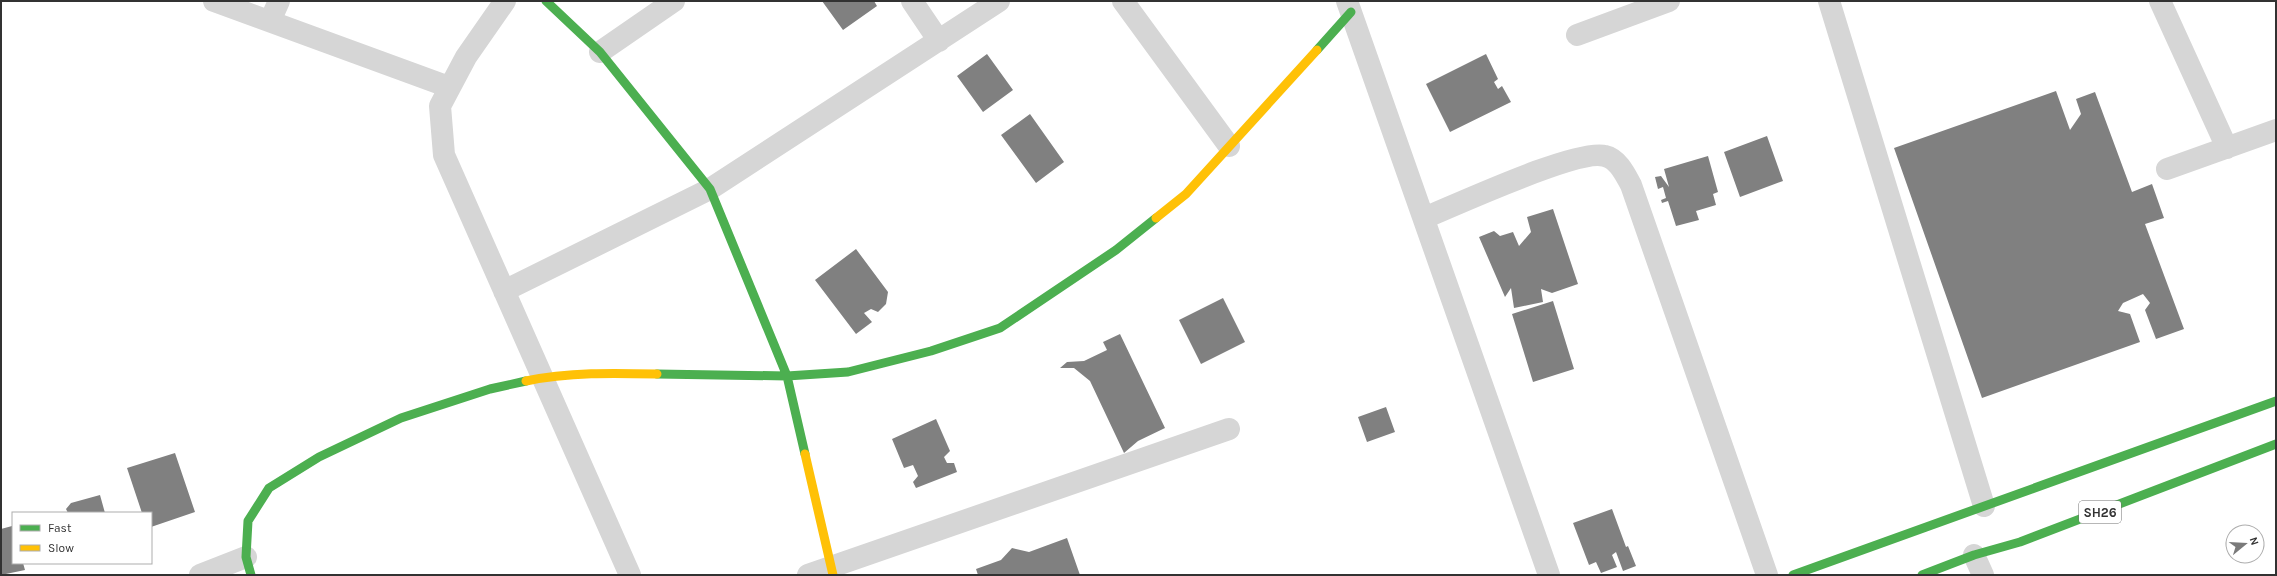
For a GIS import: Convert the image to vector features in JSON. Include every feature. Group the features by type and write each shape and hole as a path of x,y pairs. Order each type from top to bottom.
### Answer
{"street":[{"path":"214,1 449,87"},
{"path":"270,21 279,1"},
{"path":"505,1 466,57 440,106 444,155 630,575"},
{"path":"546,1 600,52 710,189 787,376 832,571"},
{"path":"600,52 674,1"},
{"path":"912,1 939,41"},
{"path":"504,292 710,189 999,1"},
{"path":"1123,1 1229,146"},
{"path":"1577,35 1669,1"},
{"path":"1829,1 1984,506"},
{"path":"2160,1 2227,148"},
{"path":"200,575 248,566 248,522 269,488 319,457 401,418 490,389 542,378 622,373 787,376 848,372 931,351 1000,328 1116,250 1186,194 1349,7 1549,575"},
{"path":"2167,169 2276,130"},
{"path":"1424,218 1557,164 1579,158 1605,156 1617,163 1625,172 1631,185 1767,575"},
{"path":"1793,575 2276,401"},
{"path":"808,575 832,571 1229,429"},
{"name":"SH26","path":"1922,575 1974,555 2020,542 2276,444"},
{"path":"1974,555 1983,575"}],"building":[{"path":"822,1 874,1 877,6 843,30"},
{"path":"987,54 1013,90 983,112 957,76"},
{"path":"1486,54 1498,79 1494,82 1498,89 1502,86 1511,102 1450,132 1426,84"},
{"path":"2056,91 2070,130 2081,114 2076,99 2095,92 2132,192 2152,184 2164,218 2145,224 2184,329 2156,339 2145,310 2150,303 2143,294 2123,303 2118,311 2130,314 2140,342 1982,398 1894,148"},
{"path":"1030,114 1064,162 1036,183 1001,135"},
{"path":"1767,136 1783,181 1740,197 1724,152"},
{"path":"1708,156 1718,192 1713,194 1716,205 1696,211 1699,220 1676,226 1668,201 1662,203 1661,200 1666,198 1663,187 1658,189 1655,177 1661,176 1669,187 1664,169"},
{"path":"1553,209 1578,284 1552,293 1541,289 1543,302 1514,308 1511,288 1505,297 1479,237 1494,231 1500,236 1513,232 1519,246 1531,232 1527,217"},
{"path":"856,249 888,292 886,304 878,312 871,309 864,313 872,322 856,334 815,280"},
{"path":"1223,298 1245,342 1201,364 1179,320"},
{"path":"1553,301 1574,369 1533,382 1512,314"},
{"path":"1120,334 1165,428 1138,441 1124,453 1090,381 1074,368 1060,368 1067,362 1084,361 1107,350 1103,342"},
{"path":"1386,407 1395,432 1367,442 1358,417"},
{"path":"936,419 950,451 944,457 947,463 954,463 957,472 916,488 913,482 918,476 913,465 904,468 892,439"},
{"path":"175,453 195,512 152,527 152,512 142,512 127,468"},
{"path":"100,495 105,512 68,512 66,509 71,503"},
{"path":"1612,509 1626,547 1628,546 1636,566 1623,571 1616,552 1612,555 1617,567 1601,573 1596,562 1589,565 1573,523"},
{"path":"12,526 12,564 23,564 25,570 1,575 1,529"},
{"path":"1067,538 1080,575 978,575 976,569 1001,560 1012,548 1029,552"}],"traffic: fast":[{"path":"546,1 600,52 710,189 787,376 805,454"},
{"path":"1317,50 1351,12"},
{"path":"657,374 787,376 848,372 931,351 1000,328 1116,250 1156,218"},
{"path":"251,575 246,557 248,521 269,488 319,457 401,418 490,389 526,381"},
{"path":"1793,575 2276,401"},
{"path":"1922,575 1974,555 2020,542 2276,444"}],"traffic: slow":[{"path":"1156,218 1186,194 1317,50"},
{"path":"526,381 558,376 608,373 657,374"},
{"path":"805,454 833,575"}]}
